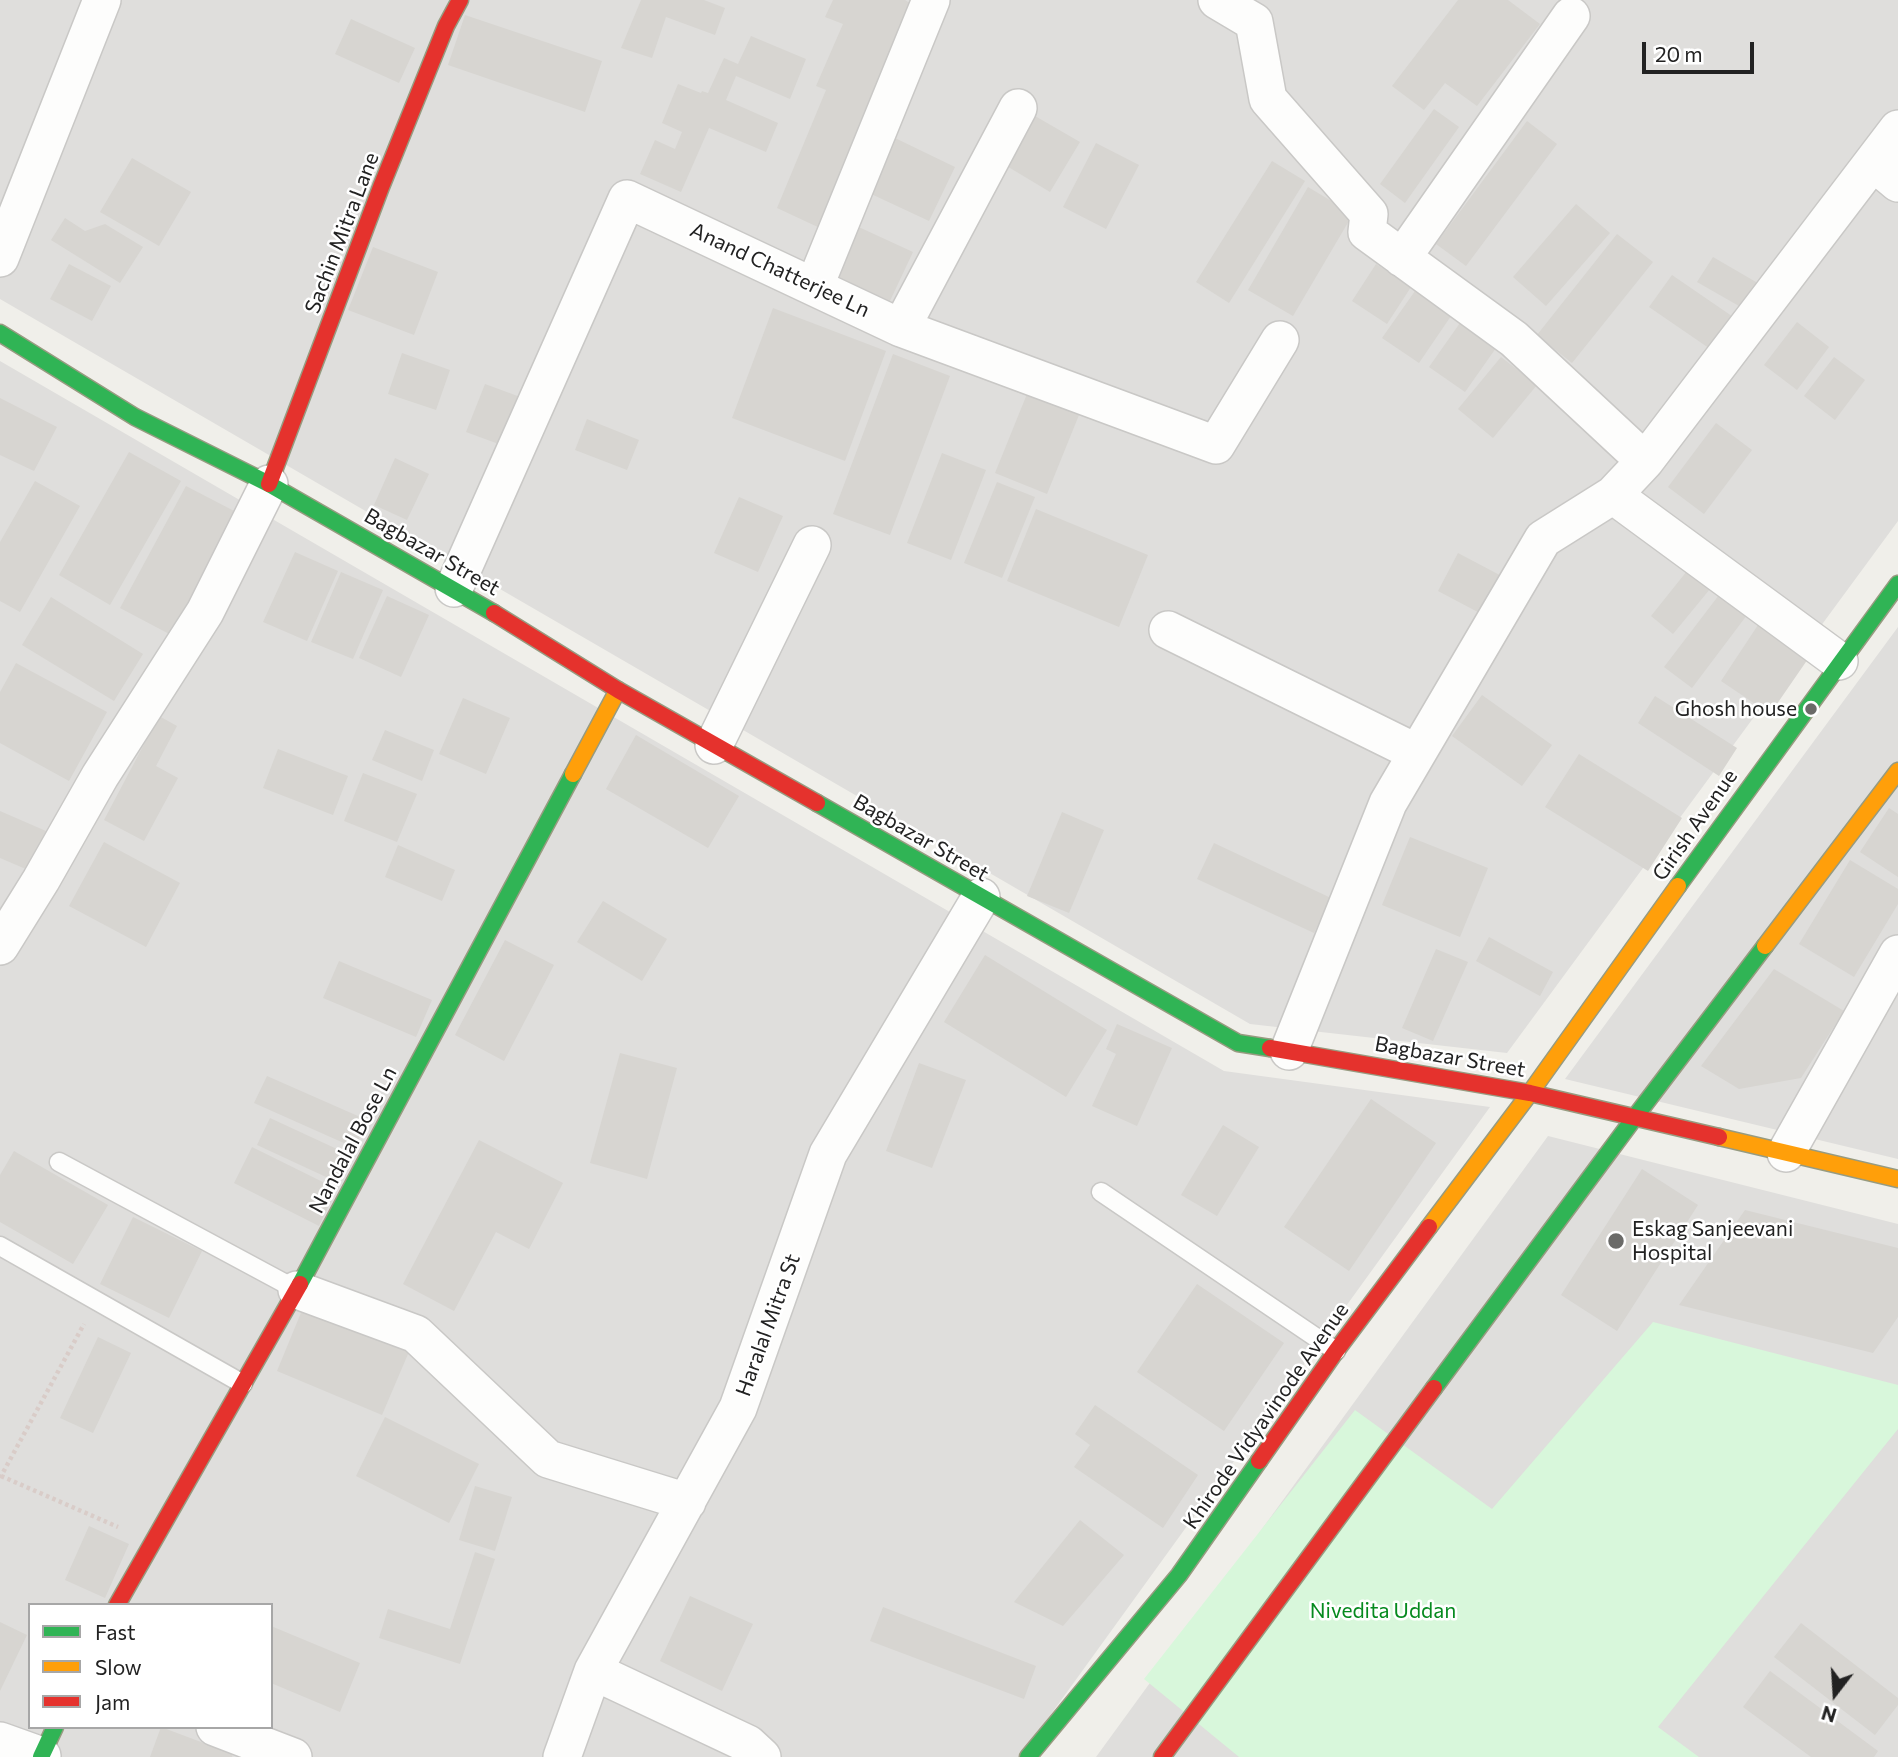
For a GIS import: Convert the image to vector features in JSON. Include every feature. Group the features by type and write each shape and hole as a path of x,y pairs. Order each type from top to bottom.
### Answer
{"street":[{"path":"0,258 102,0"},
{"name":"Sachin Mitra Lane","path":"269,484 381,187 446,26 460,0"},
{"path":"815,285 931,0"},
{"path":"1217,0 1254,22 1268,99 1368,214 1367,232 1514,339 1645,461"},
{"path":"1402,258 1572,16"},
{"path":"901,328 1018,108"},
{"path":"1289,1051 1388,803 1543,539 1613,495 1645,461 1886,172 1898,130"},
{"name":"Anand Chatterjee Ln","path":"454,588 628,199 815,285 901,328 1216,445 1280,340"},
{"name":"Bagbazar Street","path":"0,333 135,417 269,484 454,588 618,690 1238,1042 1530,1093 1898,1179"},
{"path":"0,946 100,776 205,612 269,484"},
{"path":"1613,495 1839,661"},
{"path":"714,745 812,545"},
{"name":"Girish Avenue","path":"1530,1093 1839,661 1898,584"},
{"path":"1168,630 1417,753"},
{"name":"Nandalal Bose Ln","path":"118,1603 297,1290 618,690"},
{"path":"1173,1753 1635,1117 1898,771"},
{"name":"Haralal Mitra St","path":"562,1757 593,1671 738,1408 828,1154 981,897"},
{"path":"1786,1153 1898,954"},
{"name":"Khirode Vidyavinode Avenue","path":"1028,1757 1179,1575 1336,1351 1530,1093"},
{"path":"297,1290 416,1334 548,1459 687,1502"},
{"path":"593,1671 748,1744 762,1757"},
{"path":"220,1729 293,1757"},
{"path":"0,1741 46,1747"}],"lane":[{"path":"59,1162 297,1290"},
{"path":"1101,1192 1336,1351"},
{"path":"0,1246 243,1384"}],"path":[{"path":"96,1302 0,1477 151,1542"}],"shaded area":[{"path":"0,0 1898,0 1898,521 1507,1053 1250,1024 0,299"},
{"path":"0,361 1224,1071 1490,1107 1020,1757 0,1757"},
{"path":"1898,627 1898,1159 1565,1079"},
{"path":"1548,1136 1898,1224 1898,1757 1096,1757"}],"green space":[{"name":"Nivedita Uddan","path":"1653,1322 1898,1385 1898,1429 1658,1727 1699,1757 1239,1757 1144,1679 1355,1410 1492,1509"}],"building":[{"path":"641,0 704,0 725,8 715,35 666,17 652,58 621,48"},
{"path":"833,0 905,0 919,9 822,229 777,208 826,90 816,86 843,24 825,17"},
{"path":"1458,0 1508,0 1540,24 1477,106 1445,83 1424,110 1392,86"},
{"path":"465,15 602,61 585,112 448,65"},
{"path":"351,19 415,48 399,83 335,54"},
{"path":"751,36 806,59 790,99 736,76 726,100 778,123 766,152 709,128 681,192 640,174 655,140 675,149 682,132 662,123 678,84 708,93 724,58 738,64"},
{"path":"1434,109 1459,127 1405,203 1380,184"},
{"path":"1035,116 1080,142 1050,192 1005,165"},
{"path":"1527,121 1557,144 1466,266 1436,244"},
{"path":"895,138 955,167 929,221 869,193"},
{"path":"1096,143 1139,165 1106,229 1063,207"},
{"path":"132,158 191,192 159,246 100,212"},
{"path":"1272,161 1305,181 1229,303 1196,282"},
{"path":"1308,187 1353,214 1293,316 1248,290"},
{"path":"1576,204 1610,233 1546,306 1513,277"},
{"path":"65,218 85,231 105,224 143,247 120,283 51,240"},
{"path":"850,223 913,252 889,303 826,274"},
{"path":"1617,234 1653,262 1572,363 1537,335"},
{"path":"373,247 438,272 414,335 348,310"},
{"path":"1713,257 1768,289 1753,314 1697,282"},
{"path":"69,264 111,286 92,321 50,299"},
{"path":"1376,264 1411,287 1387,324 1352,301"},
{"path":"1672,275 1742,323 1719,355 1649,307"},
{"path":"1415,291 1451,316 1419,363 1382,338"},
{"path":"773,308 886,351 845,461 732,418"},
{"path":"1797,322 1829,347 1797,390 1764,365"},
{"path":"1460,323 1496,348 1465,392 1429,367"},
{"path":"402,353 450,370 436,410 388,394"},
{"path":"893,354 950,376 890,535 833,514"},
{"path":"1501,357 1537,385 1493,438 1458,409"},
{"path":"1834,357 1865,380 1835,420 1804,396"},
{"path":"485,384 523,398 504,446 466,432"},
{"path":"1027,394 1079,415 1047,494 995,473"},
{"path":"0,398 57,427 34,471 0,455"},
{"path":"587,419 639,440 627,470 575,450"},
{"path":"1716,423 1752,450 1704,514 1668,487"},
{"path":"129,452 181,481 110,605 59,575"},
{"path":"942,453 986,470 951,560 907,543"},
{"path":"395,458 429,474 407,520 374,505"},
{"path":"35,481 80,506 20,612 0,601 0,542"},
{"path":"997,482 1035,497 1002,578 964,563"},
{"path":"186,486 238,513 173,636 120,608"},
{"path":"739,497 783,516 758,572 714,553"},
{"path":"1036,509 1148,555 1119,627 1007,581"},
{"path":"295,552 338,571 307,641 263,622"},
{"path":"1458,553 1511,581 1491,619 1438,591"},
{"path":"1687,571 1710,589 1673,634 1651,616"},
{"path":"341,572 383,590 353,659 311,642"},
{"path":"1719,595 1747,615 1692,688 1664,667"},
{"path":"387,596 429,615 401,677 359,658"},
{"path":"51,597 143,654 114,701 22,645"},
{"path":"1760,622 1810,656 1770,714 1721,681"},
{"path":"16,663 107,712 69,781 0,743 0,692"},
{"path":"1482,695 1552,745 1522,786 1452,736"},
{"path":"1655,696 1737,748 1719,776 1638,723"},
{"path":"463,698 510,718 486,774 439,754"},
{"path":"159,716 177,726 156,766 178,778 144,841 104,820"},
{"path":"385,730 434,750 422,781 372,760"},
{"path":"636,735 739,796 708,848 606,789"},
{"path":"278,749 348,776 333,815 263,788"},
{"path":"1579,754 1682,818 1648,871 1545,807"},
{"path":"363,773 417,794 397,842 344,821"},
{"path":"1889,808 1898,814 1898,877 1860,852"},
{"path":"0,811 46,831 28,870 0,858"},
{"path":"1062,812 1104,830 1069,913 1027,896"},
{"path":"1410,837 1488,868 1460,937 1382,905"},
{"path":"104,842 180,883 146,947 69,906"},
{"path":"1214,843 1331,898 1314,933 1197,879"},
{"path":"398,845 455,870 442,901 385,877"},
{"path":"1850,860 1898,889 1898,904 1854,977 1799,944"},
{"path":"603,901 667,939 642,981 577,942"},
{"path":"1489,937 1553,972 1540,996 1476,961"},
{"path":"505,940 554,965 504,1061 455,1035"},
{"path":"1436,949 1468,962 1433,1041 1402,1028"},
{"path":"985,955 1107,1030 1066,1097 944,1022"},
{"path":"339,961 432,1000 416,1037 323,998"},
{"path":"1774,969 1844,1011 1801,1078 1739,1089 1701,1066"},
{"path":"1117,1024 1172,1048 1137,1126 1092,1106 1116,1054 1106,1049"},
{"path":"620,1053 677,1068 647,1179 590,1163"},
{"path":"919,1063 966,1080 932,1168 886,1151"},
{"path":"267,1076 367,1120 355,1148 254,1103"},
{"path":"1371,1099 1436,1143 1349,1271 1284,1227"},
{"path":"270,1118 352,1156 339,1183 257,1145"},
{"path":"1223,1125 1259,1147 1217,1216 1181,1195"},
{"path":"479,1140 563,1183 529,1249 496,1232 454,1311 403,1284"},
{"path":"252,1147 337,1189 319,1226 234,1183"},
{"path":"14,1151 108,1205 73,1264 0,1222 0,1175"},
{"path":"1642,1169 1698,1205 1617,1331 1561,1295"},
{"path":"1745,1210 1898,1248 1898,1317 1873,1353 1679,1305"},
{"path":"133,1217 202,1251 169,1318 100,1284"},
{"path":"1197,1284 1284,1343 1224,1431 1137,1372"},
{"path":"305,1303 411,1347 382,1415 277,1371"},
{"path":"98,1337 131,1353 93,1433 60,1418"},
{"path":"1095,1405 1198,1475 1163,1528 1074,1467 1090,1445 1075,1434"},
{"path":"385,1417 479,1464 449,1523 356,1476"},
{"path":"475,1486 512,1497 495,1551 459,1540"},
{"path":"1080,1520 1124,1555 1063,1626 1014,1602"},
{"path":"89,1526 129,1544 105,1598 65,1580"},
{"path":"475,1552 495,1559 460,1664 379,1638 388,1609 450,1629"},
{"path":"690,1596 753,1624 722,1691 660,1661"},
{"path":"883,1607 1036,1666 1024,1699 870,1641"},
{"path":"0,1622 27,1635 0,1691"},
{"path":"1801,1623 1898,1698 1898,1705 1875,1735 1774,1657"},
{"path":"273,1627 360,1663 340,1712 273,1684"},
{"path":"1770,1671 1878,1751 1874,1757 1811,1757 1743,1707"},
{"path":"160,1729 233,1754 232,1757 150,1757"}],"traffic: fast":[{"path":"0,333 135,417 269,484 494,613"},
{"path":"1678,886 1898,584"},
{"path":"300,1284 573,774"},
{"path":"817,803 1238,1043 1270,1048"},
{"path":"1434,1388 1765,946"},
{"path":"1028,1757 1179,1575 1259,1461"},
{"path":"41,1757 54,1729"}],"traffic: slow":[{"path":"573,774 618,690"},
{"path":"1765,946 1898,771"},
{"path":"1429,1227 1530,1093 1678,886"},
{"path":"1719,1137 1898,1179"}],"traffic: jam":[{"path":"269,484 381,187 446,26 460,0"},
{"path":"494,613 618,690 817,803"},
{"path":"1270,1048 1530,1093 1719,1137"},
{"path":"1259,1461 1336,1351 1429,1227"},
{"path":"118,1603 300,1284"},
{"path":"1162,1757 1434,1388"}],"place":[{"name":"Ghosh house","path":"1811,709"},
{"name":"Eskag Sanjeevani Hospital","path":"1616,1241"}]}
